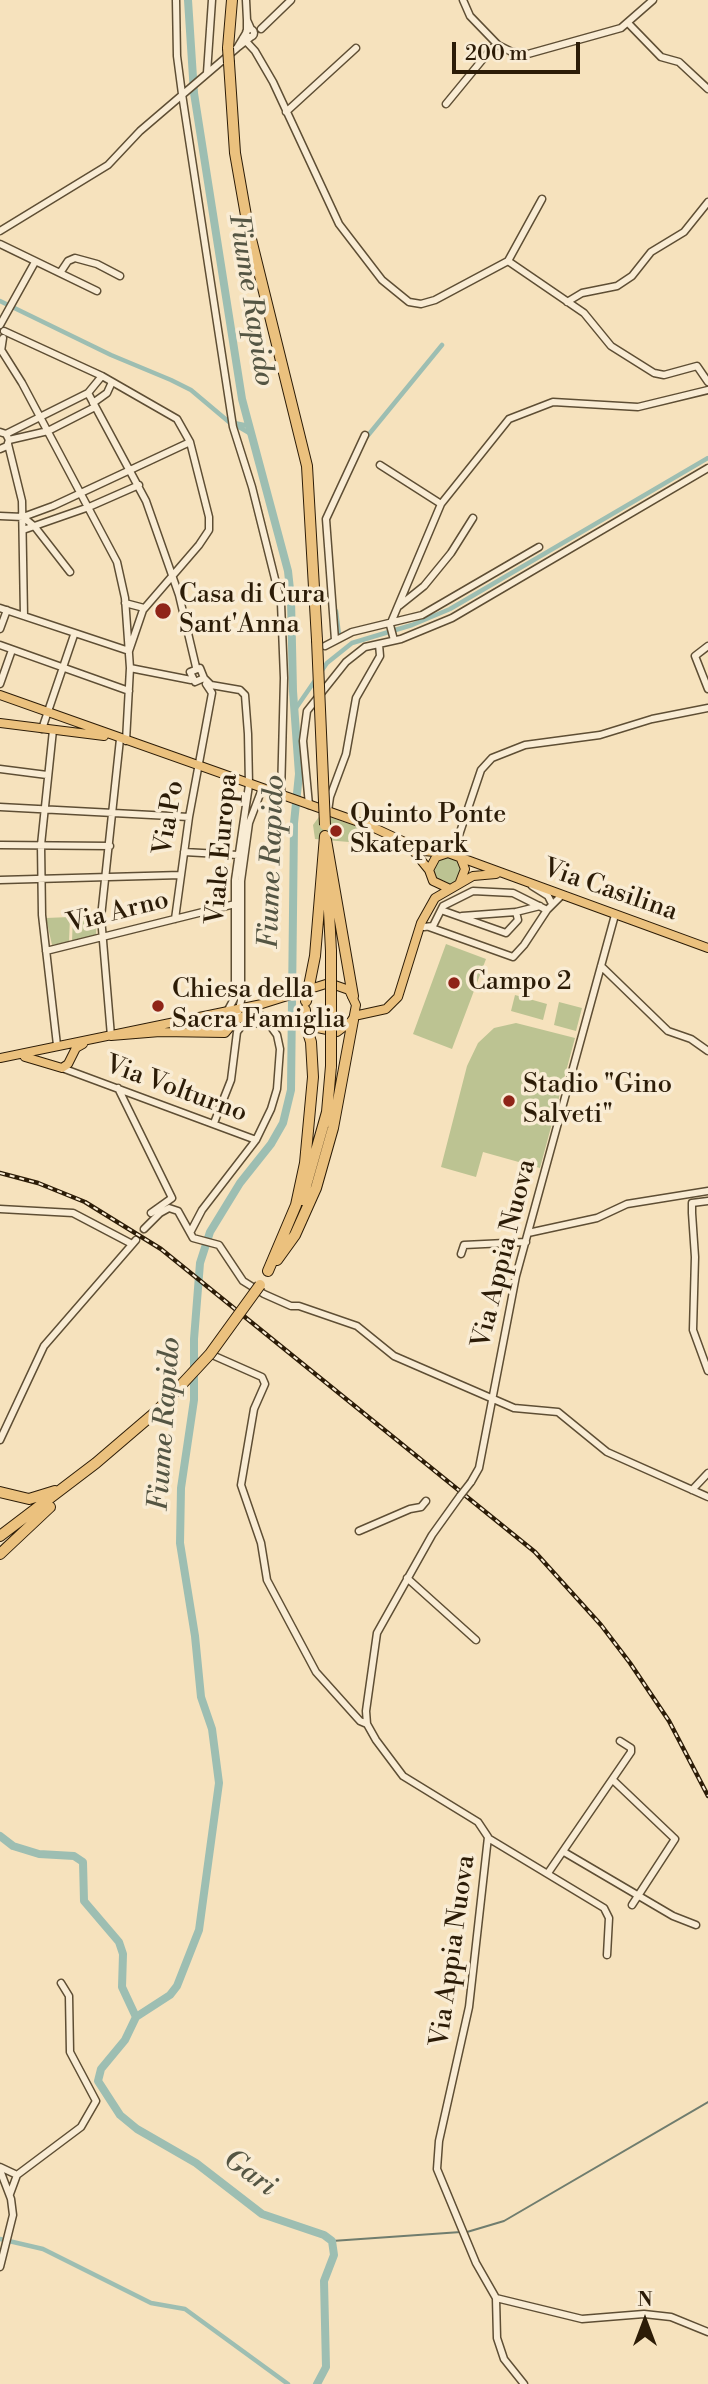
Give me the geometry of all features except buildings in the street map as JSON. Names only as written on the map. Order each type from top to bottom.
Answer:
[{"type":"highway","points":[[232,0],[232,48],[229,63],[235,153],[248,227],[307,466],[321,643],[331,951],[331,1066],[327,1112],[305,1195],[268,1272]]},
{"type":"highway","points":[[268,1272],[296,1205],[305,1163],[313,1077],[305,998],[315,956],[325,830]]},
{"type":"highway","points":[[325,830],[354,998]]},
{"type":"highway","points":[[0,1553],[96,1463],[158,1410],[210,1354],[295,1235],[316,1188],[333,1128],[354,1018]]},
{"type":"highway","points":[[0,1492],[22,1499],[43,1497],[96,1463]]},
{"type":"highway","points":[[0,1536],[96,1463]]},
{"type":"main road","points":[[0,695],[91,731]]},
{"type":"main road","points":[[0,723],[52,730],[91,731]]},
{"type":"main road","name":"Via Casilina","points":[[91,731],[328,811],[424,851],[453,855],[708,948]]},
{"type":"main road","points":[[111,1036],[160,1032],[221,1035],[228,1031],[236,1020],[249,1014],[337,1032],[354,1018],[386,1009],[398,997],[425,925],[433,881],[429,870],[405,842]]},
{"type":"main road","points":[[429,870],[432,860],[453,855],[464,875],[458,884]]},
{"type":"main road","points":[[49,1062],[91,1040],[227,1012],[242,1005],[282,998],[305,998],[323,984],[337,983],[368,1008],[377,1008],[395,995],[407,950],[430,901],[448,888],[483,873],[499,874]]},
{"type":"main road","points":[[433,881],[448,888]]},
{"type":"main road","points":[[354,998],[354,1018]]},
{"type":"main road","points":[[215,1014],[210,1027],[221,1035]]},
{"type":"main road","points":[[0,1058],[62,1054]]},
{"type":"main road","points":[[15,1056],[49,1062],[54,1068],[62,1054]]},
{"type":"street","points":[[176,0],[177,56],[233,427],[256,500],[281,603],[284,796]]},
{"type":"street","points":[[204,75],[212,0]]},
{"type":"street","points":[[246,0],[249,34],[339,224],[375,271],[402,298],[413,304],[426,303],[508,261],[542,199]]},
{"type":"street","points":[[0,231],[108,165],[140,131],[217,65],[232,48],[249,34],[261,29],[291,0]]},
{"type":"street","points":[[463,0],[470,16],[498,45],[512,52],[535,53],[593,38],[628,23],[653,0]]},
{"type":"street","points":[[628,23],[661,57],[679,62],[708,89]]},
{"type":"street","points":[[446,104],[498,45]]},
{"type":"street","points":[[286,112],[356,48]]},
{"type":"street","points":[[207,58],[217,65]]},
{"type":"street","points":[[566,302],[582,293],[617,286],[632,276],[651,252],[684,232],[708,202]]},
{"type":"street","points":[[0,244],[97,291]]},
{"type":"street","points":[[60,273],[68,261],[75,258],[97,264],[120,276]]},
{"type":"street","points":[[508,261],[588,316],[611,346],[654,373],[664,375],[697,366],[708,382]]},
{"type":"street","points":[[35,262],[9,311],[2,331],[1,350],[41,418],[117,562],[125,603],[129,691],[112,814],[101,936],[111,1036]]},
{"type":"street","points":[[2,331],[102,376],[177,419],[190,442],[206,499],[209,530],[144,608],[129,651]]},
{"type":"street","points":[[0,449],[6,437],[88,393],[102,376]]},
{"type":"street","points":[[6,437],[48,431],[94,405],[107,393],[112,382]]},
{"type":"street","points":[[394,640],[390,625],[411,582],[441,504],[509,419],[553,402],[638,407],[708,390]]},
{"type":"street","points":[[88,393],[139,485],[172,574],[194,666],[187,678]]},
{"type":"street","points":[[335,640],[326,519],[365,435]]},
{"type":"street","points":[[6,437],[20,488],[23,517],[24,616]]},
{"type":"street","points":[[0,516],[23,517],[82,494],[190,442]]},
{"type":"street","points":[[380,465],[441,504]]},
{"type":"street","points":[[306,804],[303,741],[307,711],[346,662],[365,647],[394,640],[453,618],[708,468]]},
{"type":"street","points":[[23,530],[89,508],[139,485]]},
{"type":"street","points":[[23,517],[36,527],[70,572]]},
{"type":"street","points":[[397,607],[424,586],[451,553],[473,519]]},
{"type":"street","points":[[321,643],[422,615],[539,547]]},
{"type":"street","points":[[125,603],[144,608]]},
{"type":"street","points":[[0,629],[4,609],[74,635],[129,651]]},
{"type":"street","points":[[42,729],[74,635]]},
{"type":"street","points":[[328,811],[330,797],[346,754],[356,698],[380,656],[379,644]]},
{"type":"street","points":[[0,645],[129,691]]},
{"type":"street","points":[[708,646],[695,656],[708,689]]},
{"type":"street","points":[[0,684],[12,650]]},
{"type":"street","points":[[130,668],[203,679],[204,672],[194,666]]},
{"type":"street","name":"Viale Europa","points":[[203,679],[211,685],[240,690],[245,695],[249,785],[240,855],[235,997],[227,1012]]},
{"type":"street","name":"Via Po","points":[[175,919],[211,691],[203,679]]},
{"type":"street","points":[[453,855],[481,771],[492,758],[525,745],[600,735],[652,719],[708,708]]},
{"type":"street","points":[[52,730],[41,845],[41,878],[46,951],[62,1054]]},
{"type":"street","points":[[0,769],[47,775]]},
{"type":"street","name":"Viale Europa","points":[[240,855],[262,789]]},
{"type":"street","points":[[0,807],[189,817]]},
{"type":"street","points":[[0,845],[110,846]]},
{"type":"street","points":[[184,852],[240,855]]},
{"type":"street","points":[[0,880],[181,875]]},
{"type":"street","points":[[530,885],[548,896],[551,902]]},
{"type":"street","points":[[543,908],[513,893],[483,890],[456,897],[425,925],[513,957],[524,945],[543,908],[561,896]]},
{"type":"street","name":"Viale Europa","points":[[236,1020],[242,1005],[237,903]]},
{"type":"street","name":"Via Arno","points":[[46,951],[237,903]]},
{"type":"street","points":[[459,916],[543,908]]},
{"type":"street","points":[[441,910],[509,933],[518,919],[516,912]]},
{"type":"street","name":"Via Appia Nuova","points":[[407,1578],[479,1468],[528,1233],[615,915]]},
{"type":"street","points":[[601,966],[668,1031],[691,1039],[708,1051]]},
{"type":"street","points":[[191,1231],[202,1210],[256,1140],[271,1109],[277,1088],[278,1035],[268,1024],[252,1021],[240,1026],[235,1040],[231,1080],[214,1123]]},
{"type":"street","points":[[221,1035],[235,1040]]},
{"type":"street","name":"Via Volturno","points":[[62,1054],[83,1077],[118,1087],[256,1140]]},
{"type":"street","points":[[118,1087],[172,1198],[150,1213]]},
{"type":"street","points":[[528,1233],[597,1217],[627,1204],[708,1191]]},
{"type":"street","points":[[708,1200],[692,1203],[695,1256],[693,1330],[708,1371]]},
{"type":"street","points":[[144,1229],[154,1217],[170,1208],[178,1211],[197,1240],[219,1245],[243,1281],[264,1294],[291,1306],[299,1306],[357,1326],[394,1356],[514,1408],[558,1412],[607,1452],[708,1497]]},
{"type":"street","points":[[0,1209],[73,1213],[134,1242],[44,1346],[0,1440]]},
{"type":"street","points":[[461,1254],[464,1245],[526,1242]]},
{"type":"street","name":"Via Appia Nuova","points":[[210,1354],[262,1377],[265,1384],[254,1409],[241,1485],[261,1543],[267,1580],[316,1672],[360,1721],[367,1724],[403,1776],[478,1822],[488,1838],[470,2007],[437,2156],[440,2182],[464,2237],[496,2298],[499,2349],[503,2359],[524,2384]]},
{"type":"street","points":[[692,1490],[708,1473]]},
{"type":"street","points":[[359,1531],[410,1509],[422,1507],[426,1501]]},
{"type":"street","points":[[367,1724],[366,1703],[375,1641],[407,1578],[476,1640]]},
{"type":"street","points":[[548,1873],[614,1782],[631,1752],[631,1748],[620,1741]]},
{"type":"street","points":[[614,1782],[675,1839],[632,1905]]},
{"type":"street","points":[[488,1838],[607,1910],[607,1955]]},
{"type":"street","points":[[564,1852],[696,1925]]},
{"type":"street","points":[[10,2194],[18,2175],[81,2127],[96,2101],[70,2052],[69,1996],[61,1983]]},
{"type":"street","points":[[0,2169],[18,2175]]},
{"type":"street","points":[[0,2169],[10,2194],[13,2215],[0,2267]]},
{"type":"street","points":[[496,2298],[582,2319],[633,2315],[671,2317],[708,2332]]},
{"type":"green space","name":"Quinto Ponte Skatepark","points":[[321,814],[358,827],[360,843],[315,839],[313,825]]},
{"type":"green space","points":[[447,857],[457,861],[461,871],[457,881],[447,885],[437,881],[433,871],[437,861]]},
{"type":"green space","points":[[97,915],[96,936],[72,941],[73,916]]},
{"type":"green space","points":[[70,917],[69,942],[52,945],[46,918]]},
{"type":"green space","name":"Campo 2","points":[[446,944],[486,959],[452,1049],[413,1034]]},
{"type":"green space","points":[[515,995],[547,1004],[543,1020],[511,1011]]},
{"type":"green space","points":[[559,1002],[582,1008],[576,1031],[554,1025]]},
{"type":"green space","name":"Stadio \"Gino Salveti\"","points":[[516,1023],[575,1038],[540,1168],[483,1152],[476,1177],[441,1167],[467,1066],[478,1043],[494,1028]]},
{"type":"waterway","name":"Fiume Rapido","points":[[136,2017],[170,1995],[177,1986],[199,1930],[219,1783],[212,1729],[201,1697],[195,1636],[180,1543],[181,1488],[194,1400],[194,1339],[200,1263],[210,1232],[240,1183],[271,1144],[283,1123],[291,1090],[294,823],[299,774],[293,691],[291,599],[288,571],[242,399],[194,93],[188,0]]},
{"type":"waterway","points":[[0,301],[191,390],[229,422],[249,426]]},
{"type":"waterway","points":[[365,439],[442,345]]},
{"type":"waterway","points":[[239,427],[251,434]]},
{"type":"waterway","points":[[294,711],[327,663],[352,643],[412,625],[450,609],[708,458]]},
{"type":"waterway","points":[[336,611],[339,635]]},
{"type":"waterway","points":[[0,1836],[13,1846],[39,1854],[74,1856],[83,1862],[84,1901],[119,1942],[123,1954],[122,1987],[136,2017]]},
{"type":"waterway","name":"Gari","points":[[136,2017],[125,2040],[101,2069],[98,2081],[120,2115],[137,2129],[196,2163],[262,2214],[324,2235],[332,2241],[334,2255],[324,2281],[326,2367],[317,2384]]},
{"type":"waterway","points":[[467,2232],[504,2221],[708,2102]]},
{"type":"waterway","points":[[332,2241],[461,2232]]},
{"type":"waterway","points":[[0,2239],[43,2249],[151,2303],[185,2309],[288,2384]]},
{"type":"tunnel","points":[[136,1240],[144,1229]]},
{"type":"railway","points":[[0,1173],[38,1183],[85,1202],[161,1249],[535,1552],[601,1625],[630,1663],[669,1721],[708,1796]]},
{"type":"place","name":"Casa di Cura Sant'Anna","points":[[163,611]]},
{"type":"place","name":"Quinto Ponte Skatepark","points":[[336,831]]},
{"type":"place","name":"Campo 2","points":[[454,983]]},
{"type":"place","name":"Chiesa della Sacra Famiglia","points":[[158,1006]]},
{"type":"place","name":"Stadio \"Gino Salveti\"","points":[[509,1101]]}]
